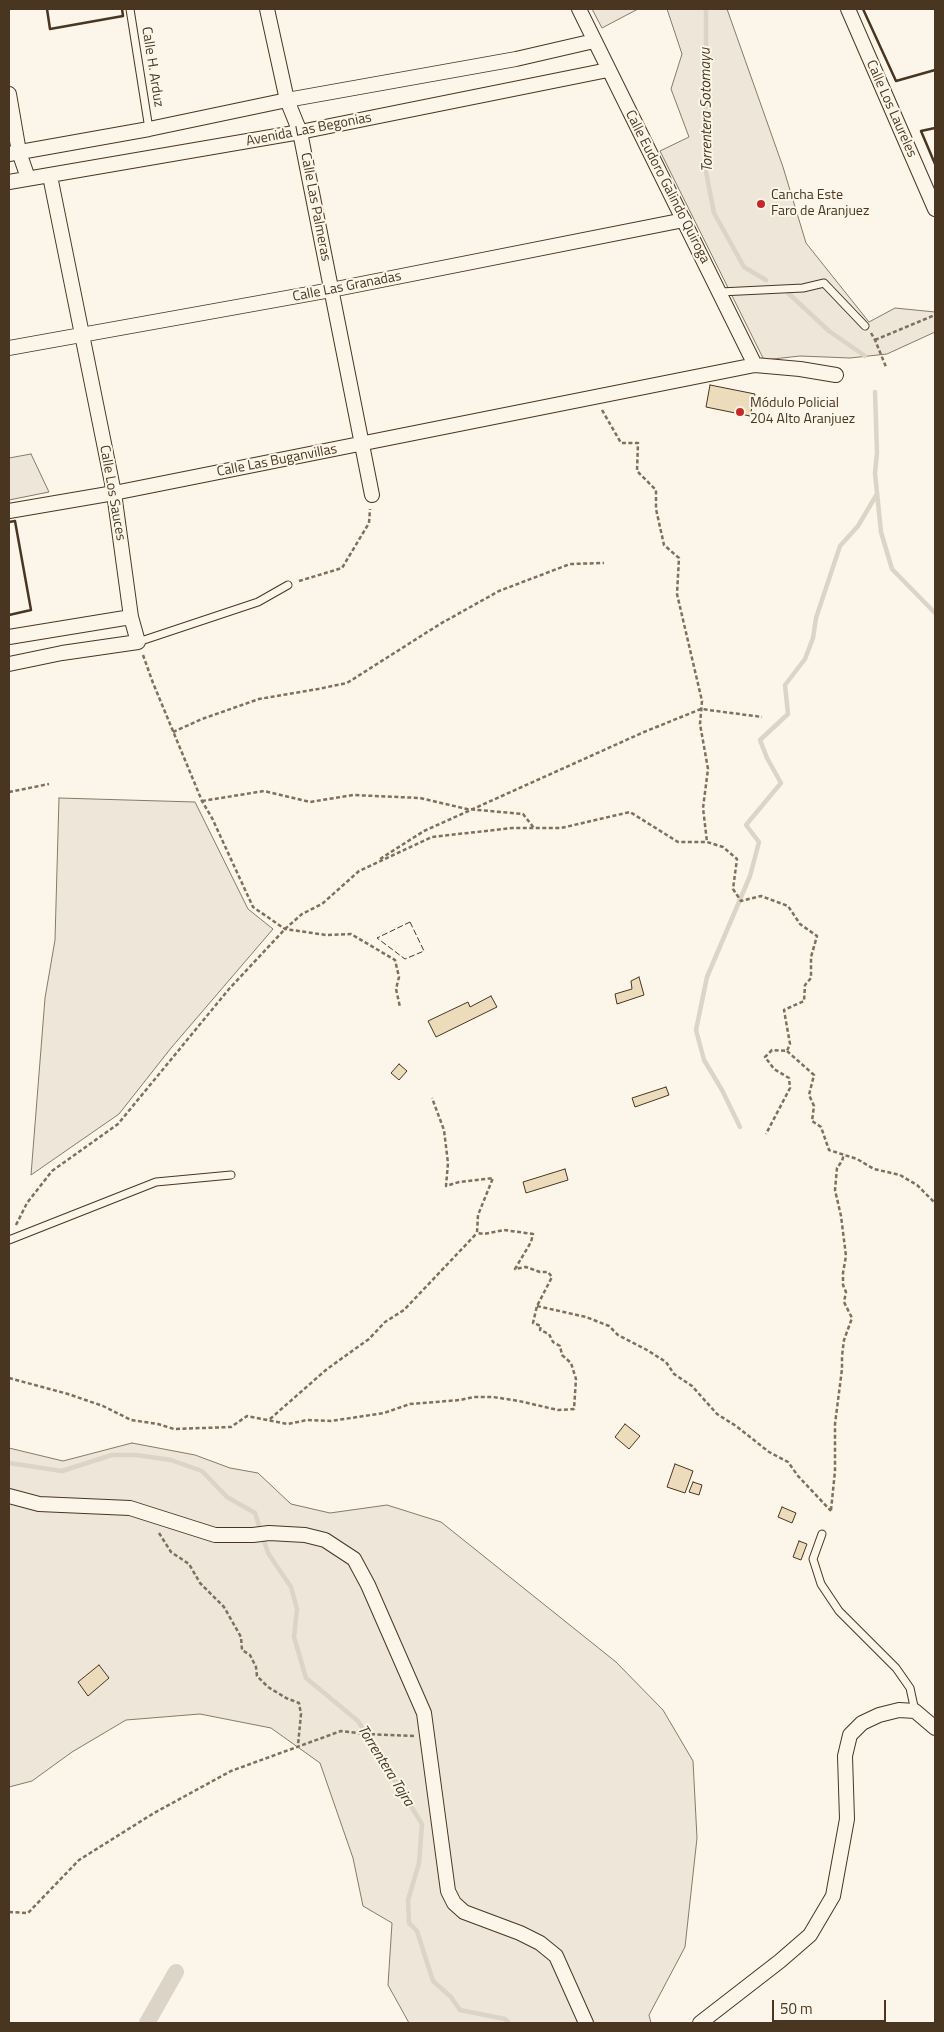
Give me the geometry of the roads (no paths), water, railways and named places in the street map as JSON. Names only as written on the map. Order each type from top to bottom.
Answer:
[{"type":"street","name":"Calle Las Palmeras","points":[[267,9],[286,100],[300,132],[372,495]]},
{"type":"street","name":"Calle Eudoro Galindo Quiroga","points":[[579,9],[755,365]]},
{"type":"street","name":"Calle Los Laureles","points":[[848,9],[935,209]]},
{"type":"street","points":[[14,153],[150,130],[286,100],[516,59],[594,41]]},
{"type":"street","name":"Avenida Las Begonias","points":[[9,182],[300,132],[608,70]]},
{"type":"street","points":[[9,94],[14,153],[28,178]]},
{"type":"street","name":"Calle Los Sauces","points":[[50,176],[114,493],[131,616],[138,642]]},
{"type":"street","name":"Calle Las Granadas","points":[[9,348],[332,290],[684,220]]},
{"type":"street","name":"Calle Las Buganvillas","points":[[9,511],[114,493],[755,365],[800,369],[836,375]]},
{"type":"street","points":[[9,637],[131,616]]},
{"type":"street","points":[[9,664],[62,653],[138,642]]},
{"type":"street","points":[[9,1496],[39,1504],[130,1508],[215,1535],[269,1533],[305,1535],[325,1540],[354,1559],[368,1584],[424,1713],[448,1891],[454,1903],[464,1912],[520,1933],[540,1943],[556,1956],[586,2023]]},
{"type":"street","points":[[700,2023],[780,1961],[810,1935],[833,1896],[847,1819],[845,1756],[850,1736],[862,1723],[879,1715],[899,1710],[915,1711],[935,1728]]},
{"type":"lane","name":"Calle H. Arduz","points":[[130,9],[150,130]]},
{"type":"lane","points":[[720,292],[803,288],[824,283],[865,326]]},
{"type":"lane","points":[[138,642],[258,602],[288,585]]},
{"type":"lane","points":[[9,1239],[156,1182],[231,1175]]},
{"type":"lane","points":[[822,1534],[813,1559],[821,1584],[839,1611],[896,1668],[910,1688],[915,1711]]},
{"type":"waterway","name":"Torrentera Sotomayu","points":[[706,9],[706,172],[714,213],[744,267],[766,280]]},
{"type":"waterway","name":"Torrentera Sotomayu","points":[[788,293],[829,331],[865,356]]},
{"type":"waterway","name":"Torrentera Sotomayu","points":[[875,392],[877,453],[875,473],[881,532],[892,569],[935,613]]},
{"type":"waterway","points":[[740,1127],[722,1090],[704,1060],[696,1030],[707,977],[750,876],[759,842],[746,825],[781,783],[767,758],[760,740],[788,714],[785,685],[805,659],[813,638],[816,618],[840,546],[858,526],[877,494]]},
{"type":"waterway","name":"Torrentera Tajra","points":[[9,1463],[62,1471],[112,1455],[136,1455],[171,1460],[202,1471],[227,1497],[255,1513],[268,1553],[291,1587],[297,1609],[294,1637],[306,1678],[358,1721],[422,1824],[419,1863],[408,1900],[409,1923],[417,1931],[433,1981],[451,1997],[460,2010],[505,2019],[509,2023]]},
{"type":"waterway","points":[[147,2023],[176,1972]]},
{"type":"place","name":"Cancha Este Faro de Aranjuez","points":[[761,204]]},
{"type":"place","name":"Módulo Policial 204 Alto Aranjuez","points":[[740,412]]}]
